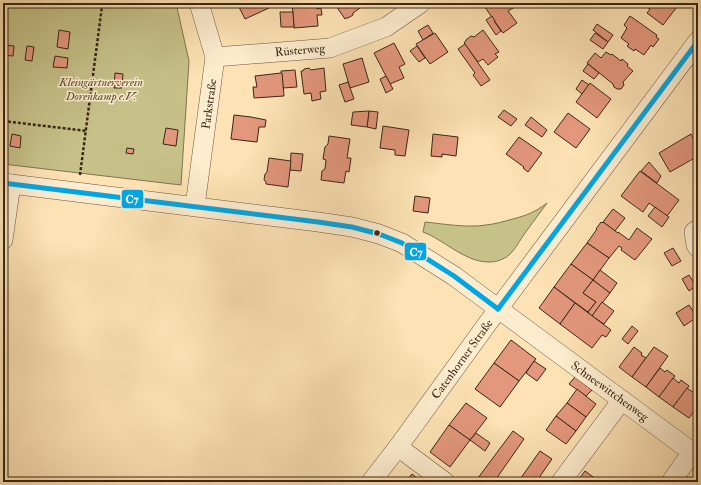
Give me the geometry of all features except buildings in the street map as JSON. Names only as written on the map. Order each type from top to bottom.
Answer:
[{"type":"street","name":"Parkstraße","points":[[195,206],[215,57],[199,3]]},
{"type":"street","name":"Rüsterweg","points":[[215,57],[330,48],[386,27],[421,3]]},
{"type":"street","name":"Catenhorner Straße","points":[[371,482],[698,41]]},
{"type":"street","name":"Schneewittchenweg","points":[[7,183],[352,227],[379,234],[402,244],[454,276],[622,400],[695,451],[671,482]]},
{"type":"street","points":[[3,240],[7,183]]},
{"type":"street","points":[[698,229],[694,232],[696,245],[698,248]]},
{"type":"street","points":[[561,482],[622,400]]},
{"type":"street","points":[[398,447],[445,482]]},
{"type":"path","points":[[79,192],[102,6],[101,3]]},
{"type":"path","points":[[3,121],[87,131]]},
{"type":"green space","name":"Kleingärtnerverein Dorenkamp e.V.","points":[[3,3],[176,3],[189,61],[181,185],[3,164]]},
{"type":"green space","points":[[547,203],[511,253],[494,262],[478,261],[468,257],[435,237],[423,232],[425,222],[463,226],[490,225],[527,215]]},
{"type":"transit line","name":"C7","points":[[498,309],[698,41]]},
{"type":"transit line","name":"C7","points":[[3,183],[352,227],[379,234],[402,243],[454,276],[498,309]]}]
